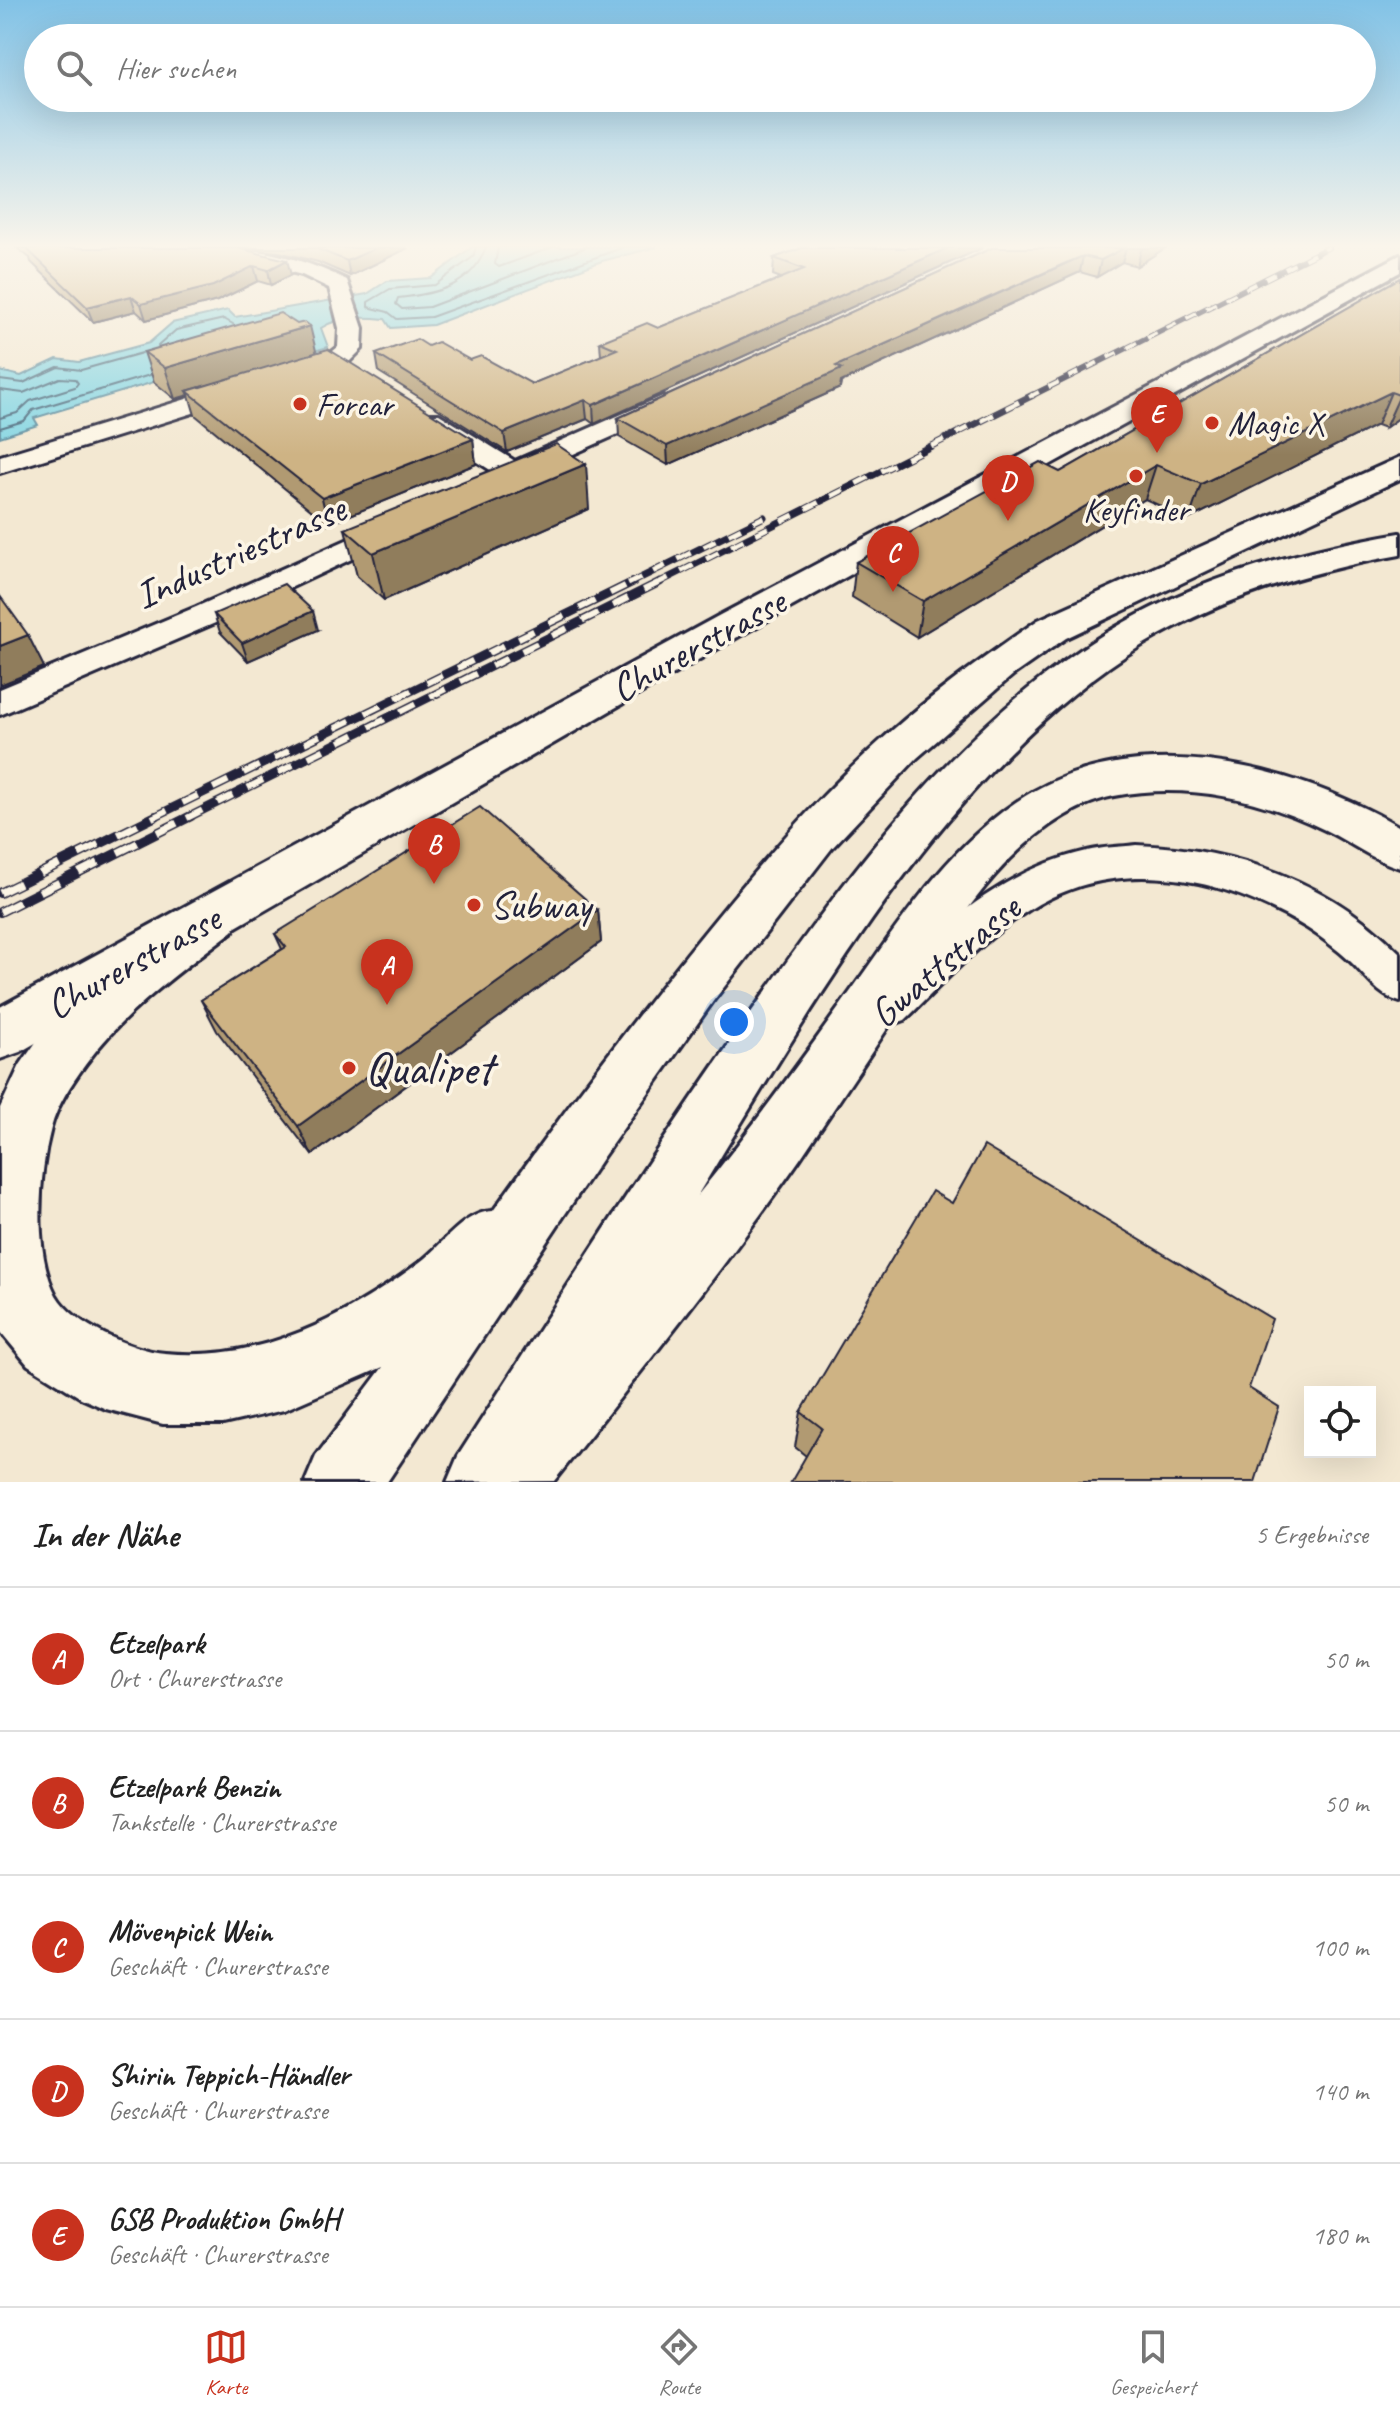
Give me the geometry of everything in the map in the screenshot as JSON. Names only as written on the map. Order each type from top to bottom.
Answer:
[{"type":"main road","name":"Churerstrasse","points":[[0,1035],[734,623],[1300,316]]},
{"type":"main road","points":[[342,1482],[398,1408],[567,1157],[737,928],[799,853],[879,766],[952,699],[1052,629],[1400,467]]},
{"type":"main road","points":[[1143,584],[1273,547],[1400,524]]},
{"type":"main road","points":[[484,1482],[688,1154],[792,997],[894,855],[981,755],[1033,707],[1096,658],[1191,604],[1291,568],[1400,544]]},
{"type":"main road","points":[[506,1482],[722,1215],[968,873],[1025,819],[1086,787],[1147,776],[1212,777],[1284,794],[1327,811],[1400,850]]},
{"type":"main road","points":[[215,917],[97,1009],[60,1045],[37,1075],[20,1109],[9,1140],[4,1175],[16,1277],[14,1290],[51,1340],[90,1366],[155,1387],[243,1386],[286,1376],[330,1358],[419,1304],[486,1247],[567,1157]]},
{"type":"street","points":[[0,465],[337,360],[350,349],[348,316]]},
{"type":"street","points":[[337,360],[363,377]]},
{"type":"street","points":[[403,403],[499,479],[682,395]]},
{"type":"street","name":"Industriestrasse","points":[[0,703],[208,614],[430,511]]},
{"type":"street","name":"Gwattstrasse","points":[[840,1052],[952,946],[997,908],[1041,883],[1105,864],[1142,861],[1190,864],[1235,874],[1272,888],[1338,926],[1370,951],[1400,983]]},
{"type":"water","points":[[201,316],[456,316],[433,325],[391,328],[385,319],[336,321],[321,328],[328,347],[304,354],[287,342],[34,418],[38,425],[0,437],[0,371],[21,376],[57,359],[79,362],[149,343],[172,323]]},
{"type":"building","points":[[269,316],[285,316],[297,324],[305,322],[310,326],[165,368],[144,352]]},
{"type":"building","points":[[687,316],[794,316],[593,405],[585,400],[504,433],[376,354],[417,339],[428,346],[438,342],[470,360],[481,356],[532,384],[617,349],[600,342],[647,323],[658,328]]},
{"type":"building","points":[[842,316],[947,316],[836,366],[842,369],[667,446],[618,418]]},
{"type":"building","points":[[1333,316],[1400,316],[1399,395],[1391,392],[1201,484],[1156,465],[923,601],[856,562],[1040,462],[1060,472]]},
{"type":"building","points":[[328,349],[473,439],[322,498],[187,391]]},
{"type":"building","points":[[556,444],[586,464],[373,553],[345,529]]},
{"type":"building","points":[[284,584],[313,611],[242,643],[214,614]]},
{"type":"building","points":[[0,596],[28,635],[0,646]]},
{"type":"building","points":[[480,807],[598,910],[298,1126],[201,1000],[286,947],[275,934]]},
{"type":"building","points":[[984,1146],[1272,1319],[1249,1388],[1279,1407],[1255,1482],[791,1482],[822,1428],[801,1412],[932,1191],[952,1203]]},
{"type":"railway","points":[[1033,395],[1191,316]]},
{"type":"railway","points":[[658,583],[1033,395]]},
{"type":"railway","points":[[1029,397],[1033,395]]},
{"type":"railway","points":[[628,584],[764,517]]},
{"type":"railway","points":[[152,818],[633,582]]},
{"type":"railway","points":[[190,817],[658,583]]},
{"type":"railway","points":[[0,893],[156,816]]},
{"type":"railway","points":[[0,912],[190,817]]},
{"type":"place","name":"Forcar","points":[[300,404]]},
{"type":"place","name":"Magic X","points":[[1212,423]]},
{"type":"place","name":"GSB Produktion GmbH","points":[[1157,453]]},
{"type":"place","name":"Keyfinder","points":[[1136,476]]},
{"type":"place","name":"Shirin Teppich-Händler","points":[[1008,521]]},
{"type":"place","name":"Mövenpick Wein","points":[[893,592]]},
{"type":"place","name":"Etzelpark Benzin","points":[[434,884]]},
{"type":"place","name":"Subway","points":[[474,905]]},
{"type":"place","name":"Etzelpark","points":[[387,1005]]},
{"type":"place","name":"Qualipet","points":[[349,1068]]}]
